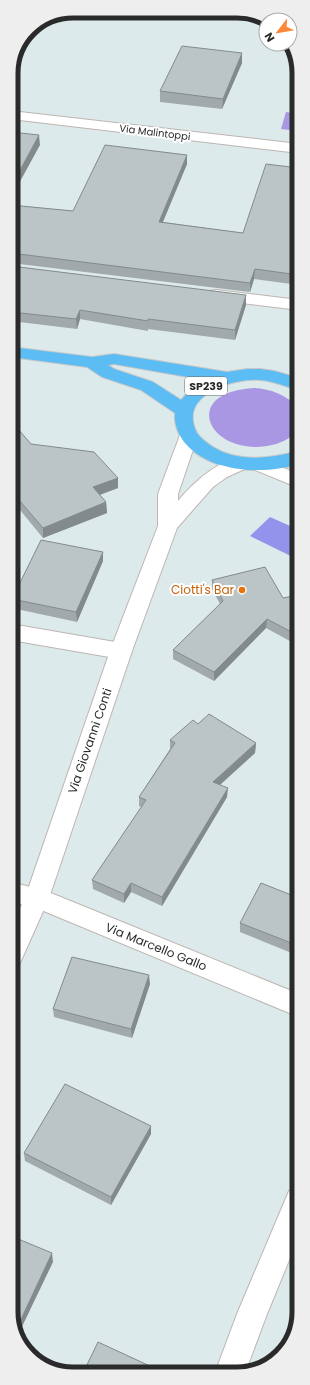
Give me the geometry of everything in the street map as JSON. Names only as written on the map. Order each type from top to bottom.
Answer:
[{"type":"main road","name":"SP239","points":[[18,353],[92,362],[114,359],[228,378]]},
{"type":"main road","name":"SP239","points":[[92,362],[108,373],[147,386],[185,411]]},
{"type":"main road","name":"SP239","points":[[190,435],[186,427],[185,411],[188,402],[204,387],[228,378],[255,375],[290,379]]},
{"type":"main road","points":[[190,435],[195,442],[210,453],[230,461],[251,464],[279,463],[292,459]]},
{"type":"street","name":"Via Malintoppi","points":[[18,115],[292,148]]},
{"type":"street","points":[[198,292],[292,304]]},
{"type":"street","name":"Via Giovanni Conti","points":[[168,526],[168,494],[190,435]]},
{"type":"street","points":[[251,464],[292,479]]},
{"type":"street","name":"Via Giovanni Conti","points":[[18,940],[37,898],[121,651],[168,526],[197,492],[212,478],[223,471],[251,464]]},
{"type":"street","points":[[18,633],[121,651]]},
{"type":"street","name":"Via Marcello Gallo","points":[[18,894],[37,898],[292,1003]]},
{"type":"street","points":[[232,1367],[252,1314],[292,1218]]},
{"type":"shaded area","points":[[286,112],[292,113],[292,130],[281,129]]},
{"type":"shaded area","points":[[254,388],[284,396],[292,402],[292,435],[272,445],[246,446],[229,441],[217,433],[210,422],[210,410],[216,400],[231,392]]},
{"type":"shaded area","points":[[270,517],[292,527],[292,557],[250,536]]},
{"type":"building","points":[[182,46],[242,53],[223,99],[160,91]]},
{"type":"building","points":[[18,133],[39,135],[18,174]]},
{"type":"building","points":[[105,145],[187,155],[159,222],[243,233],[266,164],[292,167],[292,274],[255,269],[250,283],[18,254],[18,206],[73,211]]},
{"type":"building","points":[[18,267],[246,295],[235,330],[148,319],[148,321],[80,310],[76,319],[18,313]]},
{"type":"building","points":[[18,429],[31,444],[94,452],[118,478],[93,487],[106,502],[43,528],[19,500]]},
{"type":"building","points":[[41,540],[103,552],[76,612],[18,600],[18,587]]},
{"type":"building","points":[[265,567],[283,598],[292,596],[292,632],[267,619],[214,672],[173,650],[223,601],[212,580]]},
{"type":"building","points":[[209,714],[256,743],[213,782],[228,788],[162,897],[131,883],[124,894],[92,880],[146,800],[139,797],[175,743],[170,740],[193,720],[198,724]]},
{"type":"building","points":[[261,883],[292,895],[292,943],[240,923]]},
{"type":"building","points":[[72,957],[149,975],[131,1029],[53,1009]]},
{"type":"building","points":[[65,1084],[151,1126],[111,1197],[24,1153]]},
{"type":"building","points":[[18,1239],[52,1253],[19,1323]]},
{"type":"building","points":[[98,1342],[152,1367],[86,1367]]},
{"type":"place","name":"Ciotti's Bar","points":[[242,590]]}]
